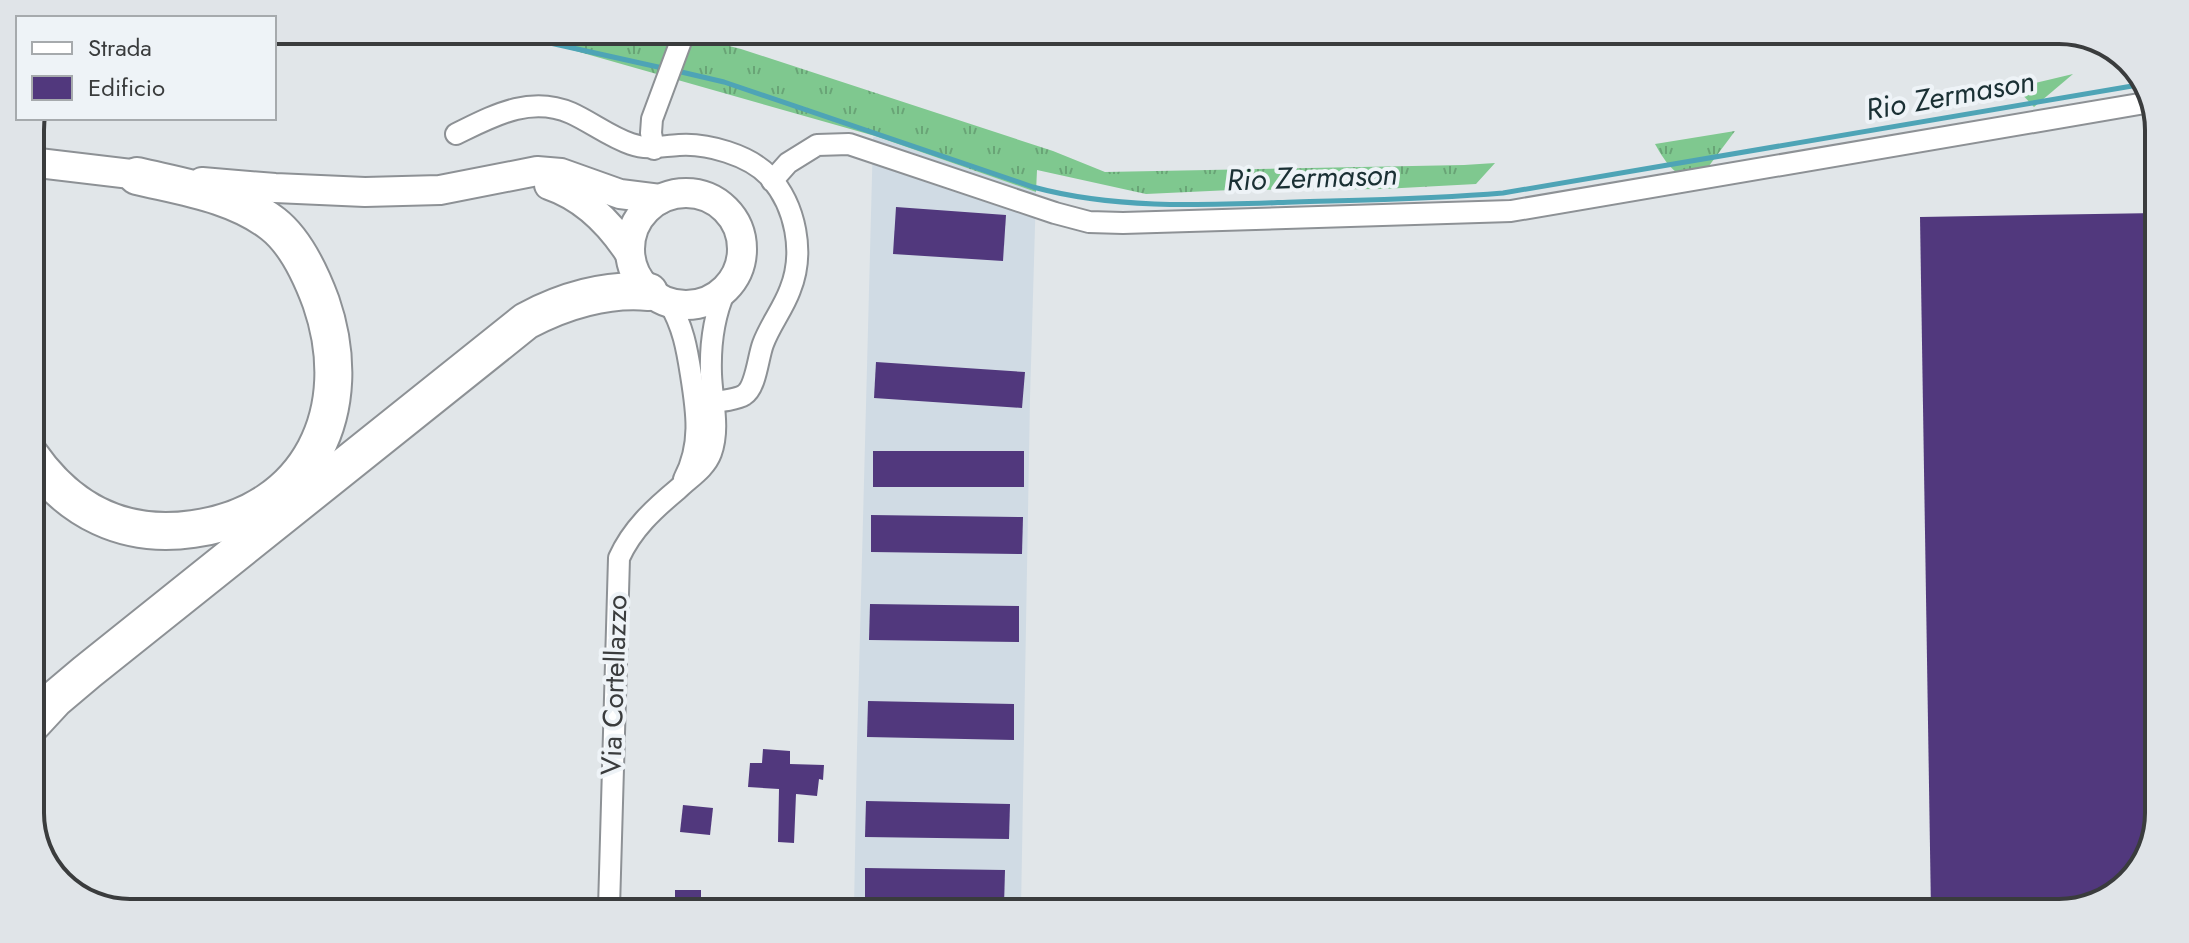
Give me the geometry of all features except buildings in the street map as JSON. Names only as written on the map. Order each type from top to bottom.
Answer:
[{"type":"highway","points":[[44,473],[65,496],[90,512],[132,528],[168,531],[208,527],[256,510],[275,497],[304,468],[321,438],[331,405],[333,360],[327,319],[318,294],[293,247],[275,226],[240,205],[217,195],[137,176]]},
{"type":"highway","points":[[44,711],[87,672],[526,321],[550,308],[623,290],[659,298]]},
{"type":"main road","points":[[44,164],[137,176],[365,192],[440,190],[537,171],[561,173],[620,194],[660,199]]},
{"type":"main road","points":[[513,177],[541,182],[572,194],[596,213],[630,254]]},
{"type":"main road","points":[[692,193],[721,205],[733,217],[743,247],[741,263],[725,291],[713,299],[684,306],[659,298],[639,281],[630,254],[634,227],[649,206],[660,199],[692,193]]},
{"type":"street","points":[[654,149],[652,119],[680,44]]},
{"type":"street","points":[[772,181],[788,163],[817,145],[849,144],[1089,222],[1511,211],[2140,104]]},
{"type":"street","points":[[456,134],[504,111],[525,106],[548,107],[568,112],[630,144],[654,149],[680,145],[718,149],[741,157],[768,175],[783,198],[798,244],[790,289],[765,337],[751,388],[743,396],[705,403]]},
{"type":"street","name":"Via Cortellazzo","points":[[705,403],[711,376],[716,312],[725,291]]},
{"type":"street","name":"Via Cortellazzo","points":[[609,899],[619,558],[626,541],[640,523],[709,459],[715,434],[683,328],[659,298]]},
{"type":"shaded area","points":[[875,136],[1036,192],[1021,899],[854,899]]},
{"type":"green space","points":[[551,44],[721,44],[1053,151],[1105,172],[1495,163],[1476,184],[1146,194],[1037,170],[1036,192],[875,136]]},
{"type":"green space","points":[[2073,74],[2034,107],[2016,88],[2023,86]]},
{"type":"green space","points":[[1735,131],[1697,182],[1672,168],[1655,144]]},
{"type":"waterway","name":"Rio Zermason","points":[[554,44],[667,69]]},
{"type":"waterway","name":"Rio Zermason","points":[[677,71],[724,82],[1033,187],[1130,203],[1196,205],[1503,193],[2133,86]]}]
